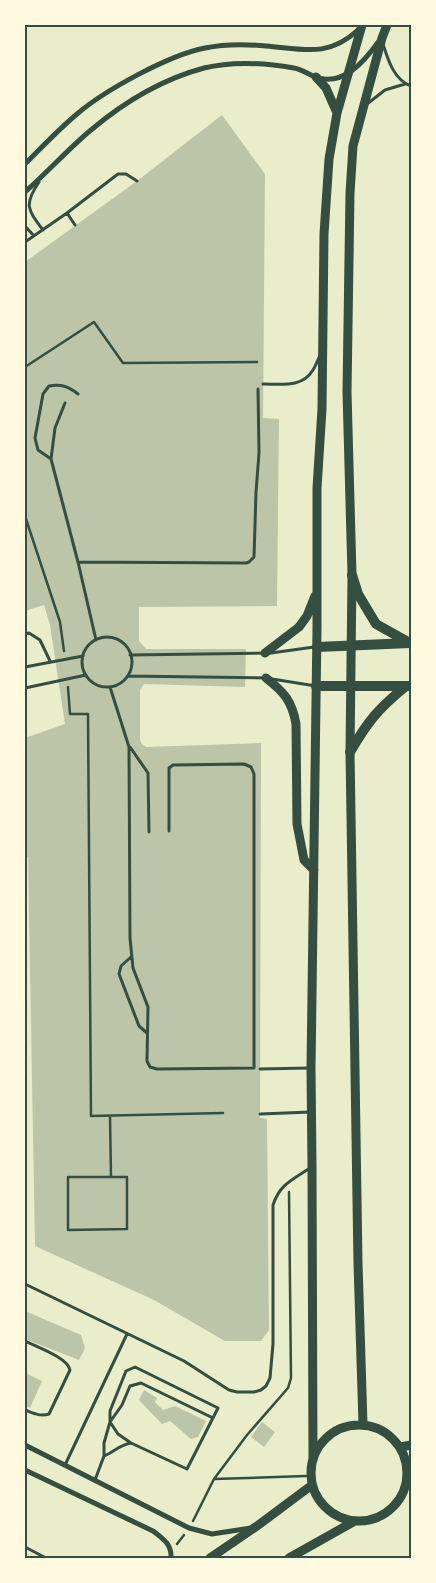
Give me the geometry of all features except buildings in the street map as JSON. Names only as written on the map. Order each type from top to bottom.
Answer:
[{"type":"main road","points":[[352,574],[358,594],[376,624],[410,643]]},
{"type":"main road","points":[[317,647],[410,643]]},
{"type":"main road","points":[[316,686],[408,686]]},
{"type":"main road","points":[[350,752],[374,715],[384,704],[408,686]]},
{"type":"street","points":[[363,1424],[358,1263],[350,752],[352,574],[347,392],[350,193],[353,146],[382,36],[387,25]]},
{"type":"street","points":[[353,1522],[343,1519],[328,1510],[319,1500],[311,1481],[313,1458],[310,1068],[318,488],[323,350],[324,234],[329,159],[337,113],[361,27]]},
{"type":"street","points":[[25,164],[77,113],[117,86],[164,62],[204,48],[231,45],[318,50],[336,46],[348,40],[361,27]]},
{"type":"street","points":[[25,192],[91,130],[130,102],[177,77],[205,68],[240,64],[297,68],[316,77],[335,79],[347,75],[365,58],[382,36]]},
{"type":"street","points":[[316,77],[326,88],[337,113]]},
{"type":"street","points":[[265,653],[299,627],[308,616],[317,591]]},
{"type":"street","points":[[266,678],[288,698],[295,715],[297,824],[304,860],[314,870]]},
{"type":"street","points":[[290,1558],[353,1522],[368,1520],[385,1513],[401,1500],[408,1491],[407,1468],[401,1447],[397,1441],[383,1431],[363,1424],[354,1424],[337,1430],[321,1444],[313,1458]]},
{"type":"street","points":[[25,1444],[189,1528],[212,1534],[257,1526]]},
{"type":"street","points":[[401,1447],[411,1445]]},
{"type":"street","points":[[25,1470],[153,1531],[167,1542],[171,1555]]},
{"type":"street","points":[[210,1558],[257,1526],[311,1481]]},
{"type":"lane","points":[[382,36],[390,65],[405,84],[411,86]]},
{"type":"lane","points":[[363,107],[385,90],[405,84]]},
{"type":"lane","points":[[25,242],[67,214],[118,174],[126,174],[137,181]]},
{"type":"lane","points":[[42,177],[28,199],[29,211],[43,230]]},
{"type":"lane","points":[[67,214],[75,225]]},
{"type":"lane","points":[[25,226],[34,236]]},
{"type":"lane","points":[[263,384],[294,384],[303,380],[313,370],[323,350]]},
{"type":"lane","points":[[51,459],[38,450],[35,438],[43,394],[49,386],[58,385],[70,387],[78,394]]},
{"type":"lane","points":[[78,562],[246,563],[252,560],[255,553],[259,453],[258,389]]},
{"type":"lane","points":[[66,403],[55,428],[51,459],[96,640]]},
{"type":"lane","points":[[25,634],[29,632],[40,640],[50,661]]},
{"type":"lane","points":[[103,638],[117,640],[128,649],[130,655],[128,676],[117,685],[110,687],[97,685],[86,675],[83,669],[83,656],[86,649],[96,640],[103,638]]},
{"type":"lane","points":[[130,655],[265,653],[317,647]]},
{"type":"lane","points":[[25,667],[83,656]]},
{"type":"lane","points":[[25,688],[86,675]]},
{"type":"lane","points":[[128,676],[266,678],[316,686]]},
{"type":"lane","points":[[110,687],[129,746],[148,774],[148,832]]},
{"type":"lane","points":[[129,746],[130,938],[133,968],[148,1007],[147,1061],[153,1068],[254,1068],[255,831],[253,770],[248,765],[235,764],[173,765],[168,768],[169,831]]},
{"type":"lane","points":[[132,956],[121,966],[119,974],[138,1026],[147,1034]]},
{"type":"lane","points":[[260,1069],[310,1068]]},
{"type":"lane","points":[[260,1114],[311,1112]]},
{"type":"lane","points":[[25,1284],[184,1361],[229,1390],[245,1393],[260,1390],[266,1386],[270,1378],[273,1344],[273,1205],[276,1195],[283,1186],[312,1166]]},
{"type":"lane","points":[[65,1465],[127,1334]]},
{"type":"lane","points":[[25,1410],[44,1416],[49,1414],[70,1370],[65,1361],[26,1341]]},
{"type":"lane","points":[[95,1480],[104,1456],[104,1443],[110,1422],[110,1411],[126,1371],[136,1367],[218,1408],[187,1469],[131,1443],[118,1434],[110,1422]]},
{"type":"lane","points":[[110,1422],[122,1405],[130,1386],[141,1383],[213,1418]]},
{"type":"lane","points":[[104,1456],[124,1444],[131,1443]]},
{"type":"lane","points":[[25,1547],[46,1558]]},
{"type":"path","points":[[25,367],[94,322],[123,363],[257,362]]},
{"type":"path","points":[[25,516],[60,622],[65,660]]},
{"type":"path","points":[[67,680],[70,714],[88,714],[91,1116],[223,1113]]},
{"type":"path","points":[[110,1116],[111,1178]]},
{"type":"path","points":[[68,1177],[111,1178],[128,1178],[127,1229],[68,1230],[68,1177]]},
{"type":"path","points":[[171,1555],[189,1528],[214,1479],[311,1481]]}]
